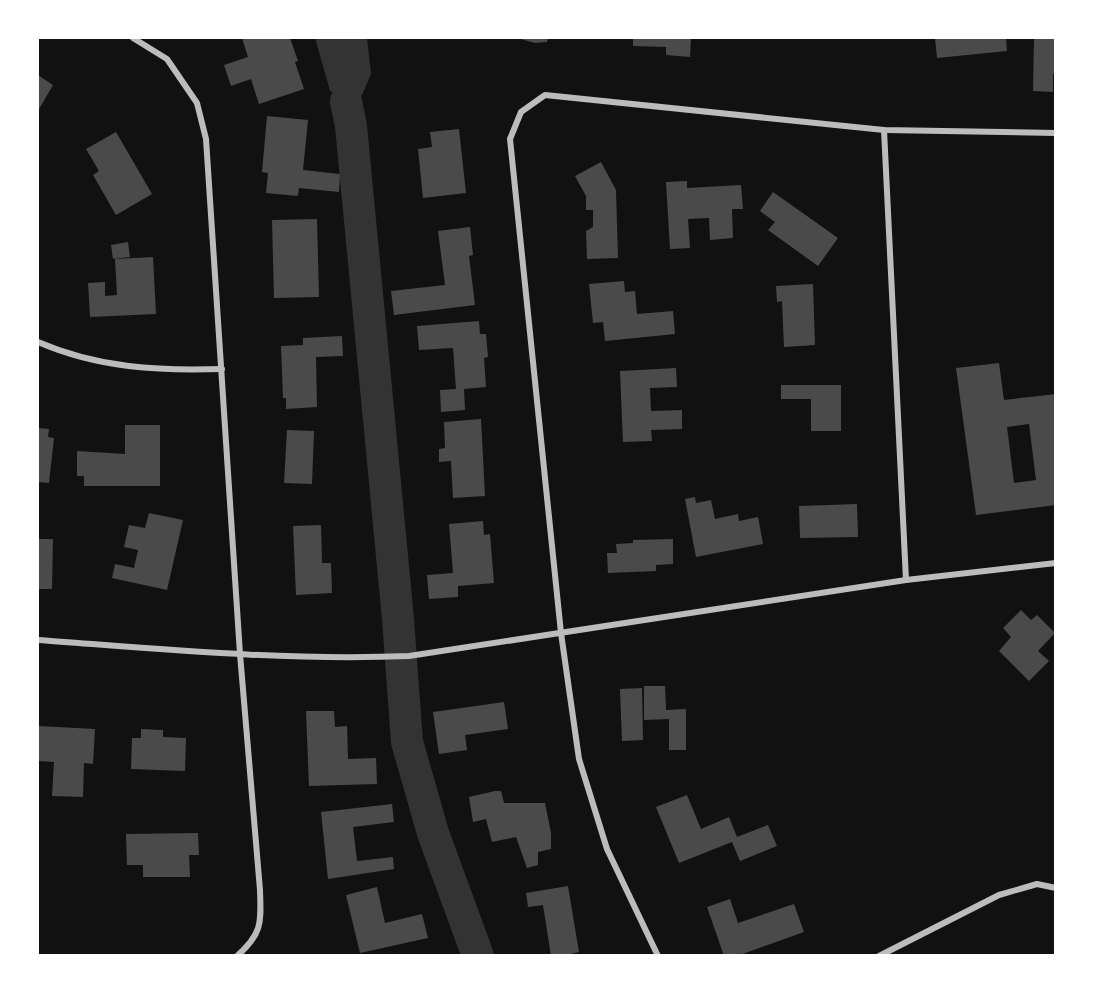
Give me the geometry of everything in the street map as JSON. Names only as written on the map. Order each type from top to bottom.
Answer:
[{"type":"street","points":[[133,38],[167,58],[197,103],[206,139],[240,654],[261,923],[250,944],[237,956]]},
{"type":"street","points":[[658,956],[607,849],[579,759],[561,633],[510,139],[521,112],[545,95],[884,130],[1056,133]]},
{"type":"street","points":[[884,130],[906,580]]},
{"type":"street","points":[[38,342],[55,350],[116,366],[170,371],[222,369]]},
{"type":"street","points":[[38,640],[240,654],[409,656],[906,580],[1056,563]]},
{"type":"street","points":[[879,956],[999,896],[1037,884],[1056,888]]},
{"type":"shaded area","points":[[315,38],[367,38],[371,74],[362,95],[346,101],[330,91]]},
{"type":"building","points":[[242,38],[290,38],[304,89],[259,104],[251,79],[231,86],[224,65],[248,57]]},
{"type":"building","points":[[517,38],[548,38],[547,42],[535,43]]},
{"type":"building","points":[[633,38],[691,38],[690,57],[666,55],[666,47],[633,46]]},
{"type":"building","points":[[935,38],[1006,38],[1007,51],[937,58]]},
{"type":"building","points":[[1034,38],[1056,38],[1056,74],[1053,74],[1053,92],[1033,91]]},
{"type":"building","points":[[38,75],[53,85],[38,111]]},
{"type":"building","points":[[267,116],[308,120],[303,170],[340,174],[339,192],[299,188],[298,196],[266,193],[268,173],[262,172]]},
{"type":"building","points":[[459,129],[466,193],[423,198],[418,149],[432,147],[430,132]]},
{"type":"building","points":[[116,132],[152,194],[116,215],[93,175],[99,171],[86,149]]},
{"type":"building","points":[[601,162],[616,190],[618,258],[587,259],[586,231],[593,227],[593,210],[586,210],[586,196],[575,176]]},
{"type":"building","points":[[687,181],[687,188],[741,185],[743,209],[732,209],[733,238],[710,240],[709,218],[688,219],[690,248],[670,249],[666,182]]},
{"type":"building","points":[[773,192],[838,238],[818,266],[768,230],[775,222],[760,211]]},
{"type":"building","points":[[317,219],[319,297],[274,298],[272,220]]},
{"type":"building","points":[[470,227],[473,255],[469,256],[475,305],[394,315],[391,291],[445,285],[438,231]]},
{"type":"building","points":[[128,242],[130,257],[113,259],[111,245]]},
{"type":"building","points":[[153,257],[156,314],[90,317],[88,283],[105,282],[105,296],[117,295],[115,259]]},
{"type":"building","points":[[624,281],[625,292],[635,291],[637,314],[673,311],[675,334],[605,341],[603,322],[593,323],[589,284]]},
{"type":"building","points":[[813,284],[815,345],[784,347],[782,301],[777,302],[776,286]]},
{"type":"building","points":[[479,321],[480,334],[486,334],[488,357],[484,358],[486,387],[464,389],[465,410],[441,412],[440,390],[456,389],[453,348],[419,350],[417,326]]},
{"type":"building","points":[[342,336],[343,356],[316,357],[317,407],[286,409],[286,398],[283,398],[281,346],[303,345],[303,338]]},
{"type":"building","points":[[999,363],[1004,400],[1056,394],[1056,505],[976,515],[956,368]],"holes":[[[1029,424],[1036,480],[1014,483],[1007,427]]]},
{"type":"building","points":[[676,368],[677,387],[650,388],[651,411],[682,410],[682,429],[651,430],[652,441],[623,442],[620,371]]},
{"type":"building","points":[[781,385],[841,385],[841,431],[811,431],[811,399],[781,399]]},
{"type":"building","points":[[481,419],[485,496],[453,498],[451,461],[439,462],[439,449],[445,448],[444,422]]},
{"type":"building","points":[[125,425],[160,425],[160,486],[84,486],[84,476],[77,476],[77,451],[125,454]]},
{"type":"building","points":[[38,428],[49,429],[48,437],[54,438],[49,483],[38,482]]},
{"type":"building","points":[[287,430],[314,431],[312,484],[284,483]]},
{"type":"building","points":[[695,497],[696,503],[711,500],[715,519],[738,514],[739,521],[758,517],[763,544],[696,557],[685,499]]},
{"type":"building","points":[[857,504],[858,537],[800,538],[799,506]]},
{"type":"building","points":[[149,513],[183,520],[167,590],[112,578],[115,564],[134,568],[138,550],[124,547],[129,525],[145,528]]},
{"type":"building","points":[[483,521],[484,535],[490,534],[494,583],[458,586],[458,597],[429,599],[427,575],[453,573],[449,524]]},
{"type":"building","points":[[321,525],[322,563],[331,563],[332,593],[296,595],[293,526]]},
{"type":"building","points":[[38,539],[53,539],[52,589],[38,589]]},
{"type":"building","points":[[673,539],[673,564],[656,565],[656,571],[608,573],[607,553],[617,553],[616,544],[633,543],[633,540]]},
{"type":"building","points":[[1021,610],[1031,620],[1037,615],[1055,633],[1038,651],[1049,661],[1029,681],[999,651],[1011,637],[1003,628]]},
{"type":"building","points":[[644,686],[665,686],[666,710],[686,709],[686,750],[669,750],[669,719],[644,720]]},
{"type":"building","points":[[642,688],[643,740],[622,741],[620,689]]},
{"type":"building","points":[[504,702],[508,729],[465,735],[467,750],[439,754],[433,712]]},
{"type":"building","points":[[306,711],[334,711],[335,727],[347,726],[348,759],[376,758],[377,784],[309,786]]},
{"type":"building","points":[[38,726],[95,729],[93,764],[84,763],[83,797],[52,796],[54,762],[38,761]]},
{"type":"building","points":[[141,729],[163,730],[163,737],[186,738],[185,771],[131,769],[132,738],[141,738]]},
{"type":"building","points":[[501,791],[504,803],[545,803],[551,833],[551,849],[538,852],[538,865],[527,868],[516,837],[492,842],[486,819],[473,822],[469,797]]},
{"type":"building","points":[[687,795],[701,829],[729,817],[737,837],[768,825],[777,846],[740,861],[732,842],[679,863],[656,807]]},
{"type":"building","points":[[392,804],[394,822],[353,827],[357,861],[393,857],[394,869],[328,879],[321,812]]},
{"type":"building","points":[[198,833],[199,855],[189,855],[190,877],[143,877],[143,865],[127,865],[126,834]]},
{"type":"building","points":[[568,886],[579,952],[551,956],[543,905],[528,907],[526,893]]},
{"type":"building","points":[[377,887],[385,923],[422,914],[428,938],[360,953],[346,895]]},
{"type":"building","points":[[730,899],[738,923],[794,904],[804,932],[737,956],[724,956],[707,907]]},
{"type":"waterway","points":[[346,101],[351,126],[398,619],[407,742],[433,833],[478,956]]}]
